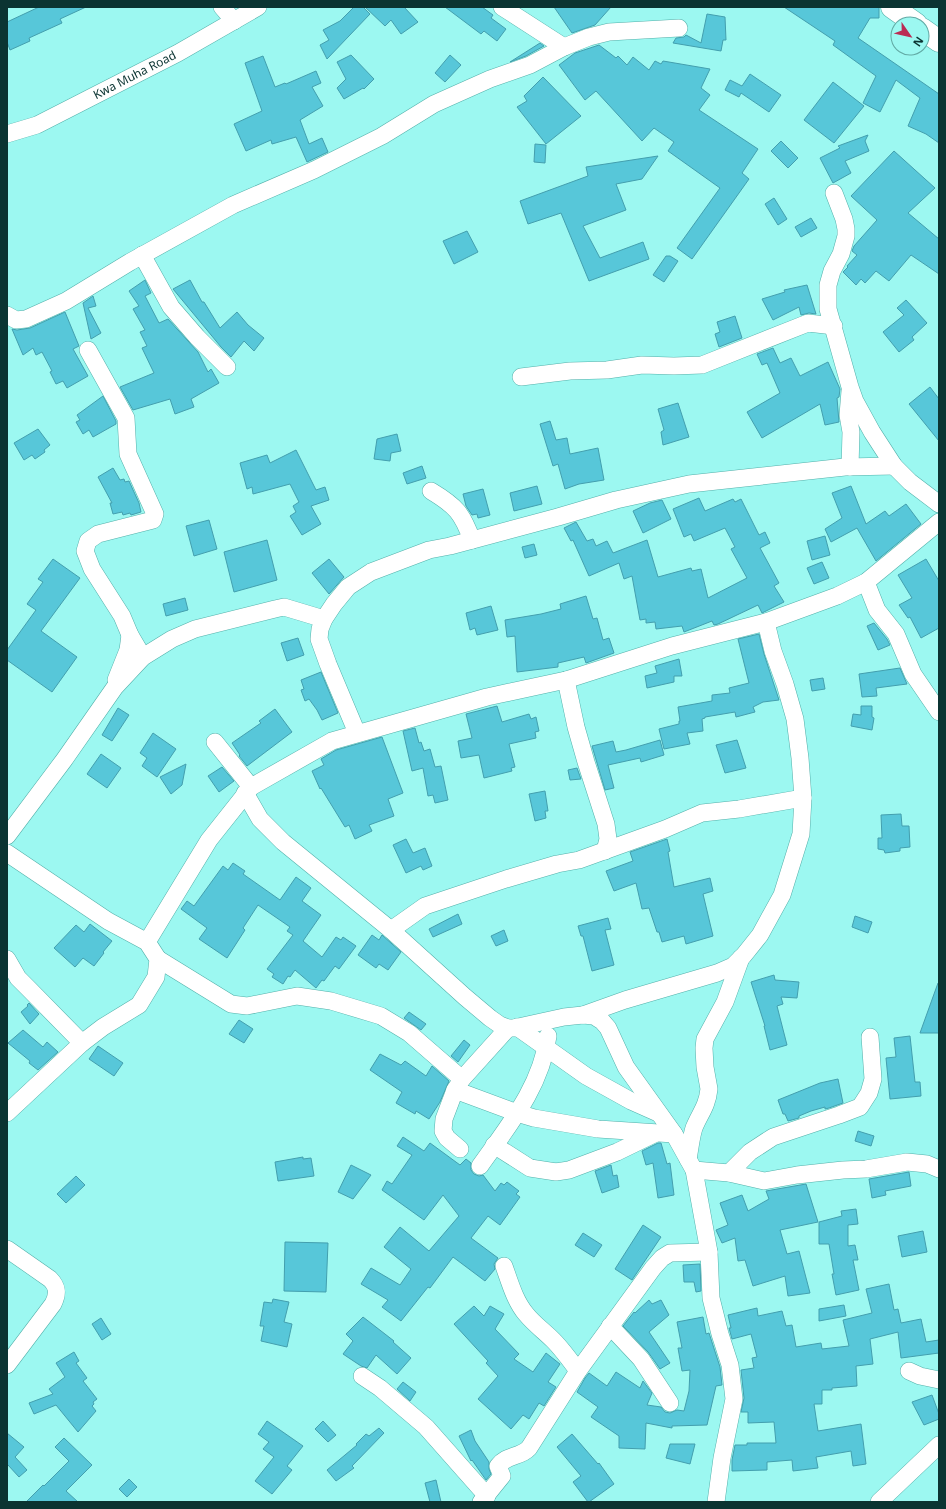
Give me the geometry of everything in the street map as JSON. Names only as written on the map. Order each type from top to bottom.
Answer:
[{"type":"main road","points":[[892,7],[905,16]]},
{"type":"main road","points":[[930,35],[939,41]]},
{"type":"street","points":[[222,7],[234,21]]},
{"type":"street","name":"Kwa Muha Road","points":[[7,134],[37,125],[178,53],[258,7]]},
{"type":"street","points":[[502,7],[564,47]]},
{"type":"street","points":[[7,315],[16,320],[26,319],[66,301],[142,255],[233,205],[314,170],[382,136],[434,104],[490,79],[530,65],[564,47],[589,37],[609,32],[679,28]]},
{"type":"street","points":[[834,193],[844,218],[846,236],[828,285],[828,309],[850,387],[855,401],[872,432],[894,466],[910,482],[939,504]]},
{"type":"street","points":[[142,255],[171,307],[197,337],[227,366]]},
{"type":"street","points":[[521,377],[570,371],[607,370],[642,365],[702,365],[808,323],[834,326]]},
{"type":"street","points":[[88,350],[126,418],[128,454],[155,514],[153,520],[143,524],[98,534],[88,541],[85,551],[92,568],[122,616],[130,635],[144,657]]},
{"type":"street","points":[[850,387],[848,415],[851,432],[850,467]]},
{"type":"street","points":[[357,733],[319,639],[320,629],[324,619],[348,587],[371,572],[429,550],[472,540],[616,500],[689,484],[850,467],[894,466]]},
{"type":"street","points":[[431,491],[446,500],[457,510],[464,520],[472,540]]},
{"type":"street","points":[[147,942],[209,840],[248,790],[332,741],[487,697],[566,680],[672,646],[766,622],[837,596],[866,582],[939,522]]},
{"type":"street","points":[[866,582],[877,610],[896,634],[913,674],[939,712]]},
{"type":"street","points":[[7,836],[56,771],[112,691],[144,657],[172,639],[195,629],[275,608],[284,607],[324,619]]},
{"type":"street","points":[[460,1149],[447,1138],[443,1131],[444,1119],[458,1084],[513,1028],[583,1015],[625,1000],[717,973],[733,966],[760,936],[782,895],[800,834],[804,798],[795,719],[785,684],[773,651],[766,622]]},
{"type":"street","points":[[112,691],[124,662],[130,635]]},
{"type":"street","points":[[566,680],[576,727],[606,824],[608,839],[605,851]]},
{"type":"street","points":[[215,742],[248,790],[260,819],[283,842],[391,930],[475,1006],[495,1022],[513,1028],[546,1047],[586,1076],[631,1101],[659,1113]]},
{"type":"street","points":[[391,930],[425,906],[506,879],[557,864],[579,860],[665,829],[702,813],[739,809],[804,798]]},
{"type":"street","points":[[7,853],[60,887],[108,921],[147,942],[158,960],[232,1004],[247,1006],[297,996],[332,1001],[382,1016],[409,1033],[458,1084],[517,1113],[534,1118],[598,1129],[654,1134],[674,1134]]},
{"type":"street","points":[[716,1502],[722,1458],[734,1399],[730,1364],[720,1334],[711,1298],[709,1252],[691,1165],[693,1130],[699,1116],[706,1106],[709,1089],[704,1048],[705,1040],[725,1002],[742,957]]},
{"type":"street","points":[[7,959],[18,978],[82,1043]]},
{"type":"street","points":[[7,1113],[82,1043],[103,1027],[139,1005],[156,977],[158,960]]},
{"type":"street","points":[[583,1015],[594,1016],[608,1028],[626,1067],[674,1134],[691,1165],[764,1182],[797,1175],[866,1169],[907,1162],[927,1164],[939,1169]]},
{"type":"street","points":[[480,1166],[517,1113],[536,1082],[546,1047],[550,1020]]},
{"type":"street","points":[[729,1173],[750,1152],[773,1138],[839,1116],[860,1107],[869,1093],[873,1079],[870,1037]]},
{"type":"street","points":[[494,1145],[530,1168],[556,1172],[569,1170],[617,1152],[654,1134]]},
{"type":"street","points":[[7,1249],[50,1279],[55,1284],[58,1291],[53,1304],[7,1364]]},
{"type":"street","points":[[362,1376],[380,1388],[426,1427],[484,1499],[502,1476],[498,1466],[507,1458],[524,1453],[530,1448],[578,1371],[653,1268],[662,1258],[670,1253],[709,1252]]},
{"type":"street","points":[[504,1266],[515,1296],[525,1313],[536,1326],[557,1345],[578,1371]]},
{"type":"street","points":[[610,1326],[641,1359],[670,1403]]},
{"type":"street","points":[[909,1371],[920,1376],[939,1380]]},
{"type":"street","points":[[879,1502],[939,1445]]},
{"type":"building","points":[[39,7],[86,7],[60,19],[62,23],[29,38],[30,41],[10,50],[7,42],[7,22]]},
{"type":"building","points":[[354,7],[363,7],[370,14],[327,59],[320,45],[329,40],[323,30],[340,21]]},
{"type":"building","points":[[365,7],[404,7],[418,22],[401,34],[391,20],[385,26]]},
{"type":"building","points":[[445,7],[482,7],[493,15],[491,18],[506,29],[497,41],[484,31],[481,34]]},
{"type":"building","points":[[554,7],[611,7],[595,25],[572,33]]},
{"type":"building","points":[[784,7],[879,7],[879,18],[870,18],[858,38],[939,94],[939,143],[926,134],[908,126],[920,98],[896,80],[880,112],[863,103],[876,76],[833,45],[835,41]]},
{"type":"building","points":[[707,14],[725,17],[726,40],[723,40],[721,51],[673,43],[676,38],[684,37],[686,35],[701,43]]},
{"type":"building","points":[[540,43],[544,46],[526,56],[510,62]]},
{"type":"building","points":[[599,45],[616,58],[618,56],[627,65],[633,57],[649,70],[655,61],[661,64],[663,61],[710,69],[701,88],[710,95],[699,110],[758,149],[742,173],[749,179],[692,259],[677,248],[720,188],[668,151],[674,142],[654,128],[642,141],[596,91],[585,100],[559,65],[575,53]]},
{"type":"building","points":[[351,55],[374,79],[364,89],[363,88],[344,99],[337,88],[346,79],[337,62]]},
{"type":"building","points":[[450,55],[461,65],[445,82],[435,73]]},
{"type":"building","points":[[263,56],[275,87],[285,83],[286,84],[316,71],[321,83],[312,87],[323,106],[300,120],[309,144],[322,138],[328,152],[307,162],[296,137],[272,144],[271,140],[246,151],[234,124],[262,111],[245,63]]},
{"type":"building","points":[[750,74],[781,95],[769,112],[741,93],[739,97],[725,90],[730,80],[742,86]]},
{"type":"building","points":[[543,77],[581,116],[546,144],[517,107],[527,101],[524,96]]},
{"type":"building","points":[[833,82],[864,106],[834,143],[804,120]]},
{"type":"building","points":[[868,135],[865,141],[869,151],[845,161],[851,173],[833,183],[820,158],[840,148],[838,146]]},
{"type":"building","points":[[781,141],[798,158],[788,168],[771,151]]},
{"type":"building","points":[[535,144],[546,145],[545,163],[534,162]]},
{"type":"building","points":[[894,151],[935,188],[908,213],[939,239],[939,274],[911,255],[889,281],[876,271],[865,283],[861,279],[856,285],[843,272],[857,255],[852,251],[854,246],[877,220],[851,196]]},
{"type":"building","points":[[658,156],[642,179],[616,184],[626,210],[583,226],[600,258],[643,242],[649,259],[589,281],[561,213],[528,224],[520,201],[588,176],[586,167]]},
{"type":"building","points":[[774,198],[787,219],[778,225],[765,204]]},
{"type":"building","points":[[811,218],[817,228],[801,237],[795,227]]},
{"type":"building","points":[[467,231],[478,252],[454,264],[443,241]]},
{"type":"building","points":[[666,256],[670,256],[678,261],[664,282],[653,275]]},
{"type":"building","points":[[145,280],[151,293],[145,296],[159,323],[168,319],[198,352],[208,372],[211,369],[219,383],[191,399],[194,407],[175,414],[170,399],[133,410],[120,387],[154,373],[142,348],[147,346],[140,332],[145,330],[133,309],[139,306],[129,291]]},
{"type":"building","points":[[190,280],[202,302],[204,302],[220,328],[237,312],[248,325],[264,338],[254,351],[244,341],[231,357],[221,347],[173,289]]},
{"type":"building","points":[[807,285],[816,314],[809,313],[801,315],[799,307],[773,320],[762,299],[785,292],[784,290]]},
{"type":"building","points":[[93,296],[96,306],[88,308],[101,333],[91,339],[83,303]]},
{"type":"building","points":[[906,300],[927,323],[912,337],[914,340],[899,352],[883,332],[904,315],[897,308]]},
{"type":"building","points":[[65,312],[79,346],[73,349],[88,376],[67,388],[63,381],[56,384],[50,372],[52,371],[42,352],[36,355],[33,348],[23,355],[12,329],[17,330],[30,328]]},
{"type":"building","points":[[735,316],[742,338],[719,347],[715,334],[720,332],[717,322]]},
{"type":"building","points":[[773,348],[780,363],[791,358],[800,376],[828,362],[840,389],[839,397],[837,398],[839,422],[825,425],[820,404],[762,438],[747,412],[780,393],[767,363],[762,365],[757,354]]},
{"type":"building","points":[[930,387],[939,399],[939,441],[909,404]]},
{"type":"building","points":[[103,396],[116,421],[116,424],[93,437],[89,430],[83,434],[76,422],[80,420],[77,415]]},
{"type":"building","points":[[678,403],[689,437],[663,445],[661,432],[664,430],[658,409]]},
{"type":"building","points":[[550,421],[556,440],[567,438],[570,454],[598,448],[604,480],[579,484],[565,489],[558,464],[553,466],[540,424]]},
{"type":"building","points":[[38,429],[50,445],[44,450],[45,452],[35,459],[32,455],[24,460],[14,443]]},
{"type":"building","points":[[397,434],[401,451],[391,453],[390,461],[374,459],[377,439]]},
{"type":"building","points":[[296,450],[316,490],[325,487],[329,500],[311,506],[321,524],[302,535],[290,516],[296,512],[293,506],[299,502],[290,484],[253,494],[252,487],[247,489],[240,463],[267,455],[270,463]]},
{"type":"building","points":[[422,466],[426,478],[407,484],[403,473]]},
{"type":"building","points":[[113,468],[120,480],[124,479],[125,482],[129,481],[139,503],[141,512],[131,515],[130,513],[123,515],[122,512],[113,514],[110,503],[112,503],[98,477]]},
{"type":"building","points":[[537,486],[542,504],[514,511],[510,493]]},
{"type":"building","points":[[851,486],[866,524],[885,511],[889,516],[906,504],[921,524],[876,561],[857,528],[831,542],[825,529],[842,518],[832,493]]},
{"type":"building","points":[[483,489],[490,515],[478,518],[477,514],[472,515],[466,506],[463,494]]},
{"type":"building","points":[[699,498],[705,511],[733,499],[735,502],[741,499],[759,535],[765,532],[770,543],[760,548],[779,583],[774,586],[784,602],[762,613],[758,605],[718,624],[714,625],[712,621],[684,632],[682,626],[656,629],[655,622],[646,623],[646,619],[640,620],[632,576],[624,579],[619,563],[589,576],[573,540],[571,541],[564,528],[576,522],[587,541],[593,539],[596,546],[607,541],[613,553],[647,540],[658,577],[691,568],[692,571],[701,569],[708,598],[747,578],[731,549],[735,547],[725,528],[694,541],[691,534],[684,537],[673,509]]},
{"type":"building","points":[[662,500],[671,519],[643,533],[633,511],[650,503]]},
{"type":"building","points":[[209,520],[217,549],[194,556],[186,526]]},
{"type":"building","points":[[825,536],[830,555],[812,560],[807,541]]},
{"type":"building","points":[[267,540],[277,580],[234,592],[224,552]]},
{"type":"building","points":[[534,544],[537,555],[525,558],[522,547]]},
{"type":"building","points":[[53,559],[80,578],[41,631],[77,657],[52,692],[7,660],[7,650],[36,610],[27,604],[43,582],[38,579]]},
{"type":"building","points":[[329,559],[344,577],[329,594],[312,573]]},
{"type":"building","points":[[926,559],[939,581],[939,628],[921,638],[910,617],[908,618],[899,605],[912,598],[898,575]]},
{"type":"building","points":[[822,562],[829,578],[814,584],[807,568]]},
{"type":"building","points":[[586,596],[593,619],[597,618],[603,640],[609,638],[614,653],[586,663],[584,657],[558,663],[558,667],[517,672],[515,636],[507,637],[505,620],[561,609],[560,604]]},
{"type":"building","points":[[185,598],[188,610],[166,616],[163,604]]},
{"type":"building","points":[[491,606],[498,630],[477,635],[475,628],[470,630],[466,613]]},
{"type":"building","points":[[874,623],[890,645],[878,650],[867,626]]},
{"type":"building","points":[[759,634],[779,700],[763,702],[753,707],[755,712],[736,717],[735,712],[705,717],[702,719],[703,731],[687,733],[690,744],[664,749],[659,729],[679,724],[678,707],[712,701],[712,695],[730,693],[729,688],[749,683],[738,639]]},
{"type":"building","points":[[298,638],[304,655],[287,661],[281,643]]},
{"type":"building","points":[[679,659],[682,676],[674,676],[674,682],[647,688],[645,676],[657,673],[655,666]]},
{"type":"building","points":[[900,668],[907,684],[876,688],[877,696],[862,697],[859,674]]},
{"type":"building","points":[[321,672],[338,713],[322,720],[309,699],[305,701],[301,690],[304,689],[301,680]]},
{"type":"building","points":[[823,678],[825,689],[812,691],[810,680]]},
{"type":"building","points":[[497,706],[502,722],[529,714],[531,719],[536,717],[539,731],[535,732],[536,738],[509,744],[515,767],[511,768],[512,771],[484,778],[479,755],[461,758],[458,741],[472,738],[466,714]]},
{"type":"building","points":[[861,706],[872,706],[872,717],[874,718],[872,730],[851,726],[853,714],[861,715]]},
{"type":"building","points":[[118,708],[129,715],[112,741],[102,735]]},
{"type":"building","points":[[275,709],[292,732],[247,766],[239,756],[240,755],[232,743],[261,723],[259,721]]},
{"type":"building","points":[[415,728],[419,743],[421,742],[424,751],[430,749],[435,767],[441,766],[448,800],[435,803],[433,795],[428,796],[423,768],[412,771],[403,731]]},
{"type":"building","points":[[153,733],[176,749],[157,777],[142,766],[147,758],[140,753]]},
{"type":"building","points":[[382,737],[403,793],[388,799],[394,816],[369,825],[372,831],[355,839],[349,825],[345,827],[321,788],[320,789],[312,771],[324,765],[321,759],[336,750]]},
{"type":"building","points":[[660,740],[664,755],[641,762],[640,758],[608,765],[614,788],[605,790],[592,746],[613,741],[616,752]]},
{"type":"building","points":[[737,740],[746,768],[725,773],[716,745]]},
{"type":"building","points":[[101,754],[121,768],[107,788],[87,774]]},
{"type":"building","points":[[186,764],[182,785],[171,794],[160,777]]},
{"type":"building","points":[[222,767],[234,781],[219,792],[208,776]]},
{"type":"building","points":[[577,768],[581,779],[570,780],[568,770]]},
{"type":"building","points":[[545,791],[548,811],[545,811],[546,818],[535,821],[529,794]]},
{"type":"building","points":[[901,814],[902,826],[909,826],[910,847],[900,848],[900,851],[885,853],[884,850],[878,849],[878,838],[882,838],[881,815]]},
{"type":"building","points":[[406,839],[413,853],[425,848],[432,866],[423,870],[421,866],[406,873],[393,845]]},
{"type":"building","points":[[667,839],[670,851],[668,852],[674,887],[710,878],[713,891],[703,894],[713,936],[686,944],[684,936],[662,942],[649,908],[642,909],[636,883],[614,891],[606,871],[633,861],[630,852]]},
{"type":"building","points":[[233,863],[245,871],[243,874],[280,900],[296,877],[311,888],[302,901],[321,915],[303,941],[322,957],[336,937],[341,940],[343,937],[356,946],[339,969],[335,966],[324,981],[322,980],[316,988],[295,970],[290,977],[288,976],[283,984],[272,977],[274,974],[267,969],[293,935],[287,931],[290,927],[258,905],[243,928],[245,930],[227,958],[199,939],[207,928],[181,909],[187,901],[194,906],[223,866],[228,870]]},
{"type":"building","points":[[458,914],[462,924],[433,937],[429,929]]},
{"type":"building","points":[[855,916],[872,922],[868,933],[852,927]]},
{"type":"building","points":[[608,918],[611,929],[605,930],[614,965],[592,971],[583,936],[581,936],[578,926]]},
{"type":"building","points":[[90,924],[112,941],[94,966],[83,958],[75,967],[54,948],[76,925],[84,932]]},
{"type":"building","points":[[504,930],[508,941],[496,946],[491,936]]},
{"type":"building","points":[[372,935],[379,940],[382,935],[401,952],[388,970],[379,964],[376,968],[358,955]]},
{"type":"building","points":[[774,975],[775,980],[799,982],[797,998],[781,997],[783,1004],[777,1006],[787,1045],[770,1050],[765,1026],[751,982]]},
{"type":"building","points":[[938,983],[939,1033],[920,1033]]},
{"type":"building","points":[[29,1003],[39,1014],[30,1024],[21,1012],[28,1006],[27,1005]]},
{"type":"building","points":[[409,1012],[426,1024],[421,1030],[404,1018]]},
{"type":"building","points":[[239,1020],[253,1029],[244,1043],[229,1034]]},
{"type":"building","points":[[23,1030],[43,1047],[47,1042],[58,1052],[38,1070],[29,1063],[30,1061],[8,1043]]},
{"type":"building","points":[[910,1036],[915,1082],[920,1082],[921,1096],[890,1099],[886,1058],[896,1057],[894,1038]]},
{"type":"building","points":[[464,1040],[470,1045],[458,1062],[451,1056]]},
{"type":"building","points":[[98,1046],[123,1063],[114,1076],[89,1059]]},
{"type":"building","points":[[380,1054],[401,1065],[405,1061],[426,1076],[432,1066],[449,1081],[440,1102],[429,1119],[416,1111],[415,1114],[396,1103],[402,1092],[370,1070]]},
{"type":"building","points":[[838,1079],[843,1103],[825,1109],[825,1107],[811,1111],[799,1116],[799,1118],[788,1121],[785,1114],[783,1114],[778,1100],[820,1083]]},
{"type":"building","points":[[858,1131],[874,1136],[871,1146],[855,1141]]},
{"type":"building","points":[[403,1137],[424,1151],[430,1143],[460,1165],[466,1159],[471,1163],[471,1170],[474,1174],[479,1176],[483,1175],[495,1191],[501,1183],[504,1185],[507,1182],[519,1191],[516,1194],[520,1197],[500,1225],[488,1216],[471,1238],[498,1258],[494,1264],[495,1269],[485,1281],[453,1257],[430,1288],[428,1287],[401,1321],[382,1307],[388,1300],[361,1284],[371,1268],[400,1285],[411,1269],[384,1247],[400,1227],[429,1251],[459,1216],[443,1195],[424,1220],[382,1190],[387,1181],[392,1184],[412,1155],[397,1146]]},
{"type":"building","points":[[661,1143],[667,1164],[670,1163],[674,1195],[658,1198],[653,1163],[646,1165],[642,1151]]},
{"type":"building","points":[[303,1157],[303,1159],[311,1158],[314,1176],[278,1181],[275,1162]]},
{"type":"building","points":[[351,1165],[371,1175],[353,1199],[338,1192]]},
{"type":"building","points":[[611,1165],[613,1176],[617,1175],[619,1187],[602,1193],[595,1171]]},
{"type":"building","points":[[909,1172],[911,1186],[885,1191],[886,1195],[872,1198],[869,1179]]},
{"type":"building","points":[[76,1176],[85,1185],[66,1203],[57,1194]]},
{"type":"building","points":[[806,1184],[818,1222],[780,1230],[787,1254],[799,1251],[810,1293],[788,1296],[785,1276],[753,1286],[745,1260],[738,1261],[735,1238],[722,1243],[716,1230],[728,1225],[720,1203],[742,1195],[748,1211],[769,1199],[766,1191]]},
{"type":"building","points":[[856,1209],[858,1224],[848,1225],[848,1246],[855,1245],[858,1260],[853,1260],[859,1290],[836,1295],[829,1244],[819,1244],[819,1222],[842,1216],[841,1211]]},
{"type":"building","points":[[643,1225],[661,1237],[632,1280],[615,1269]]},
{"type":"building","points":[[923,1231],[927,1252],[902,1257],[898,1236]]},
{"type":"building","points":[[583,1233],[602,1245],[594,1257],[575,1245]]},
{"type":"building","points":[[285,1242],[328,1243],[326,1292],[284,1291]]},
{"type":"building","points":[[700,1264],[701,1291],[696,1292],[694,1282],[684,1282],[683,1265]]},
{"type":"building","points":[[889,1284],[894,1310],[898,1309],[901,1323],[921,1319],[926,1342],[939,1340],[939,1353],[901,1358],[898,1332],[870,1339],[873,1364],[856,1366],[857,1386],[822,1390],[822,1404],[814,1404],[818,1431],[861,1424],[866,1464],[853,1466],[851,1451],[816,1457],[818,1468],[793,1471],[792,1460],[767,1462],[767,1470],[732,1471],[732,1460],[735,1445],[747,1445],[747,1443],[776,1443],[774,1422],[748,1423],[748,1412],[741,1412],[744,1398],[741,1370],[754,1368],[752,1358],[757,1357],[751,1334],[732,1339],[728,1315],[757,1308],[758,1316],[782,1311],[786,1326],[792,1325],[796,1347],[821,1343],[822,1349],[849,1346],[843,1320],[872,1313],[866,1289]]},
{"type":"building","points":[[273,1299],[289,1302],[284,1322],[292,1324],[287,1347],[261,1341],[264,1326],[260,1326],[264,1302],[272,1303]]},
{"type":"building","points":[[649,1300],[652,1304],[661,1300],[669,1315],[649,1332],[670,1363],[660,1369],[648,1352],[623,1326],[634,1312],[635,1313]]},
{"type":"building","points":[[844,1305],[846,1316],[819,1321],[819,1309]]},
{"type":"building","points":[[474,1306],[484,1316],[490,1306],[504,1314],[495,1329],[519,1354],[514,1359],[533,1372],[546,1353],[560,1364],[548,1382],[556,1387],[544,1406],[539,1403],[529,1419],[523,1415],[511,1429],[478,1399],[498,1376],[486,1363],[488,1361],[454,1324]]},
{"type":"building","points":[[363,1317],[394,1341],[393,1342],[411,1358],[397,1374],[376,1355],[367,1368],[361,1366],[343,1354],[353,1341],[346,1334]]},
{"type":"building","points":[[703,1317],[706,1334],[709,1333],[720,1367],[722,1385],[716,1386],[707,1425],[672,1426],[672,1428],[646,1423],[645,1449],[619,1448],[619,1436],[591,1417],[598,1407],[577,1392],[585,1378],[589,1373],[607,1386],[616,1372],[640,1388],[643,1381],[652,1393],[647,1405],[661,1407],[665,1412],[670,1413],[677,1410],[684,1411],[689,1391],[690,1370],[682,1371],[678,1348],[682,1348],[677,1322]]},
{"type":"building","points":[[101,1318],[111,1334],[102,1340],[92,1324]]},
{"type":"building","points":[[74,1352],[79,1361],[76,1363],[87,1378],[83,1381],[97,1399],[93,1402],[94,1404],[92,1406],[96,1411],[78,1432],[56,1405],[34,1414],[29,1403],[53,1394],[49,1389],[65,1377],[56,1363]]},
{"type":"building","points":[[403,1382],[416,1392],[410,1401],[397,1389]]},
{"type":"building","points":[[932,1395],[939,1414],[939,1419],[924,1425],[912,1402]]},
{"type":"building","points":[[267,1421],[303,1446],[287,1466],[292,1470],[272,1494],[255,1481],[274,1457],[263,1449],[269,1442],[258,1434]]},
{"type":"building","points":[[323,1421],[336,1435],[328,1442],[315,1429]]},
{"type":"building","points":[[379,1428],[384,1433],[352,1466],[354,1468],[336,1481],[327,1470],[357,1445],[356,1444],[366,1434],[369,1436]]},
{"type":"building","points":[[471,1430],[475,1441],[489,1462],[491,1474],[486,1480],[472,1460],[471,1461],[459,1436]]},
{"type":"building","points":[[7,1433],[24,1447],[15,1457],[27,1470],[19,1477],[8,1465],[7,1467]]},
{"type":"building","points":[[572,1434],[598,1464],[599,1463],[614,1484],[589,1502],[573,1482],[581,1476],[557,1447]]},
{"type":"building","points":[[64,1438],[92,1465],[66,1491],[78,1502],[26,1502],[69,1461],[55,1447]]},
{"type":"building","points":[[670,1444],[695,1444],[690,1464],[666,1458]]},
{"type":"building","points":[[129,1479],[137,1487],[127,1497],[119,1489]]},
{"type":"building","points":[[436,1480],[441,1502],[430,1502],[425,1483]]}]
